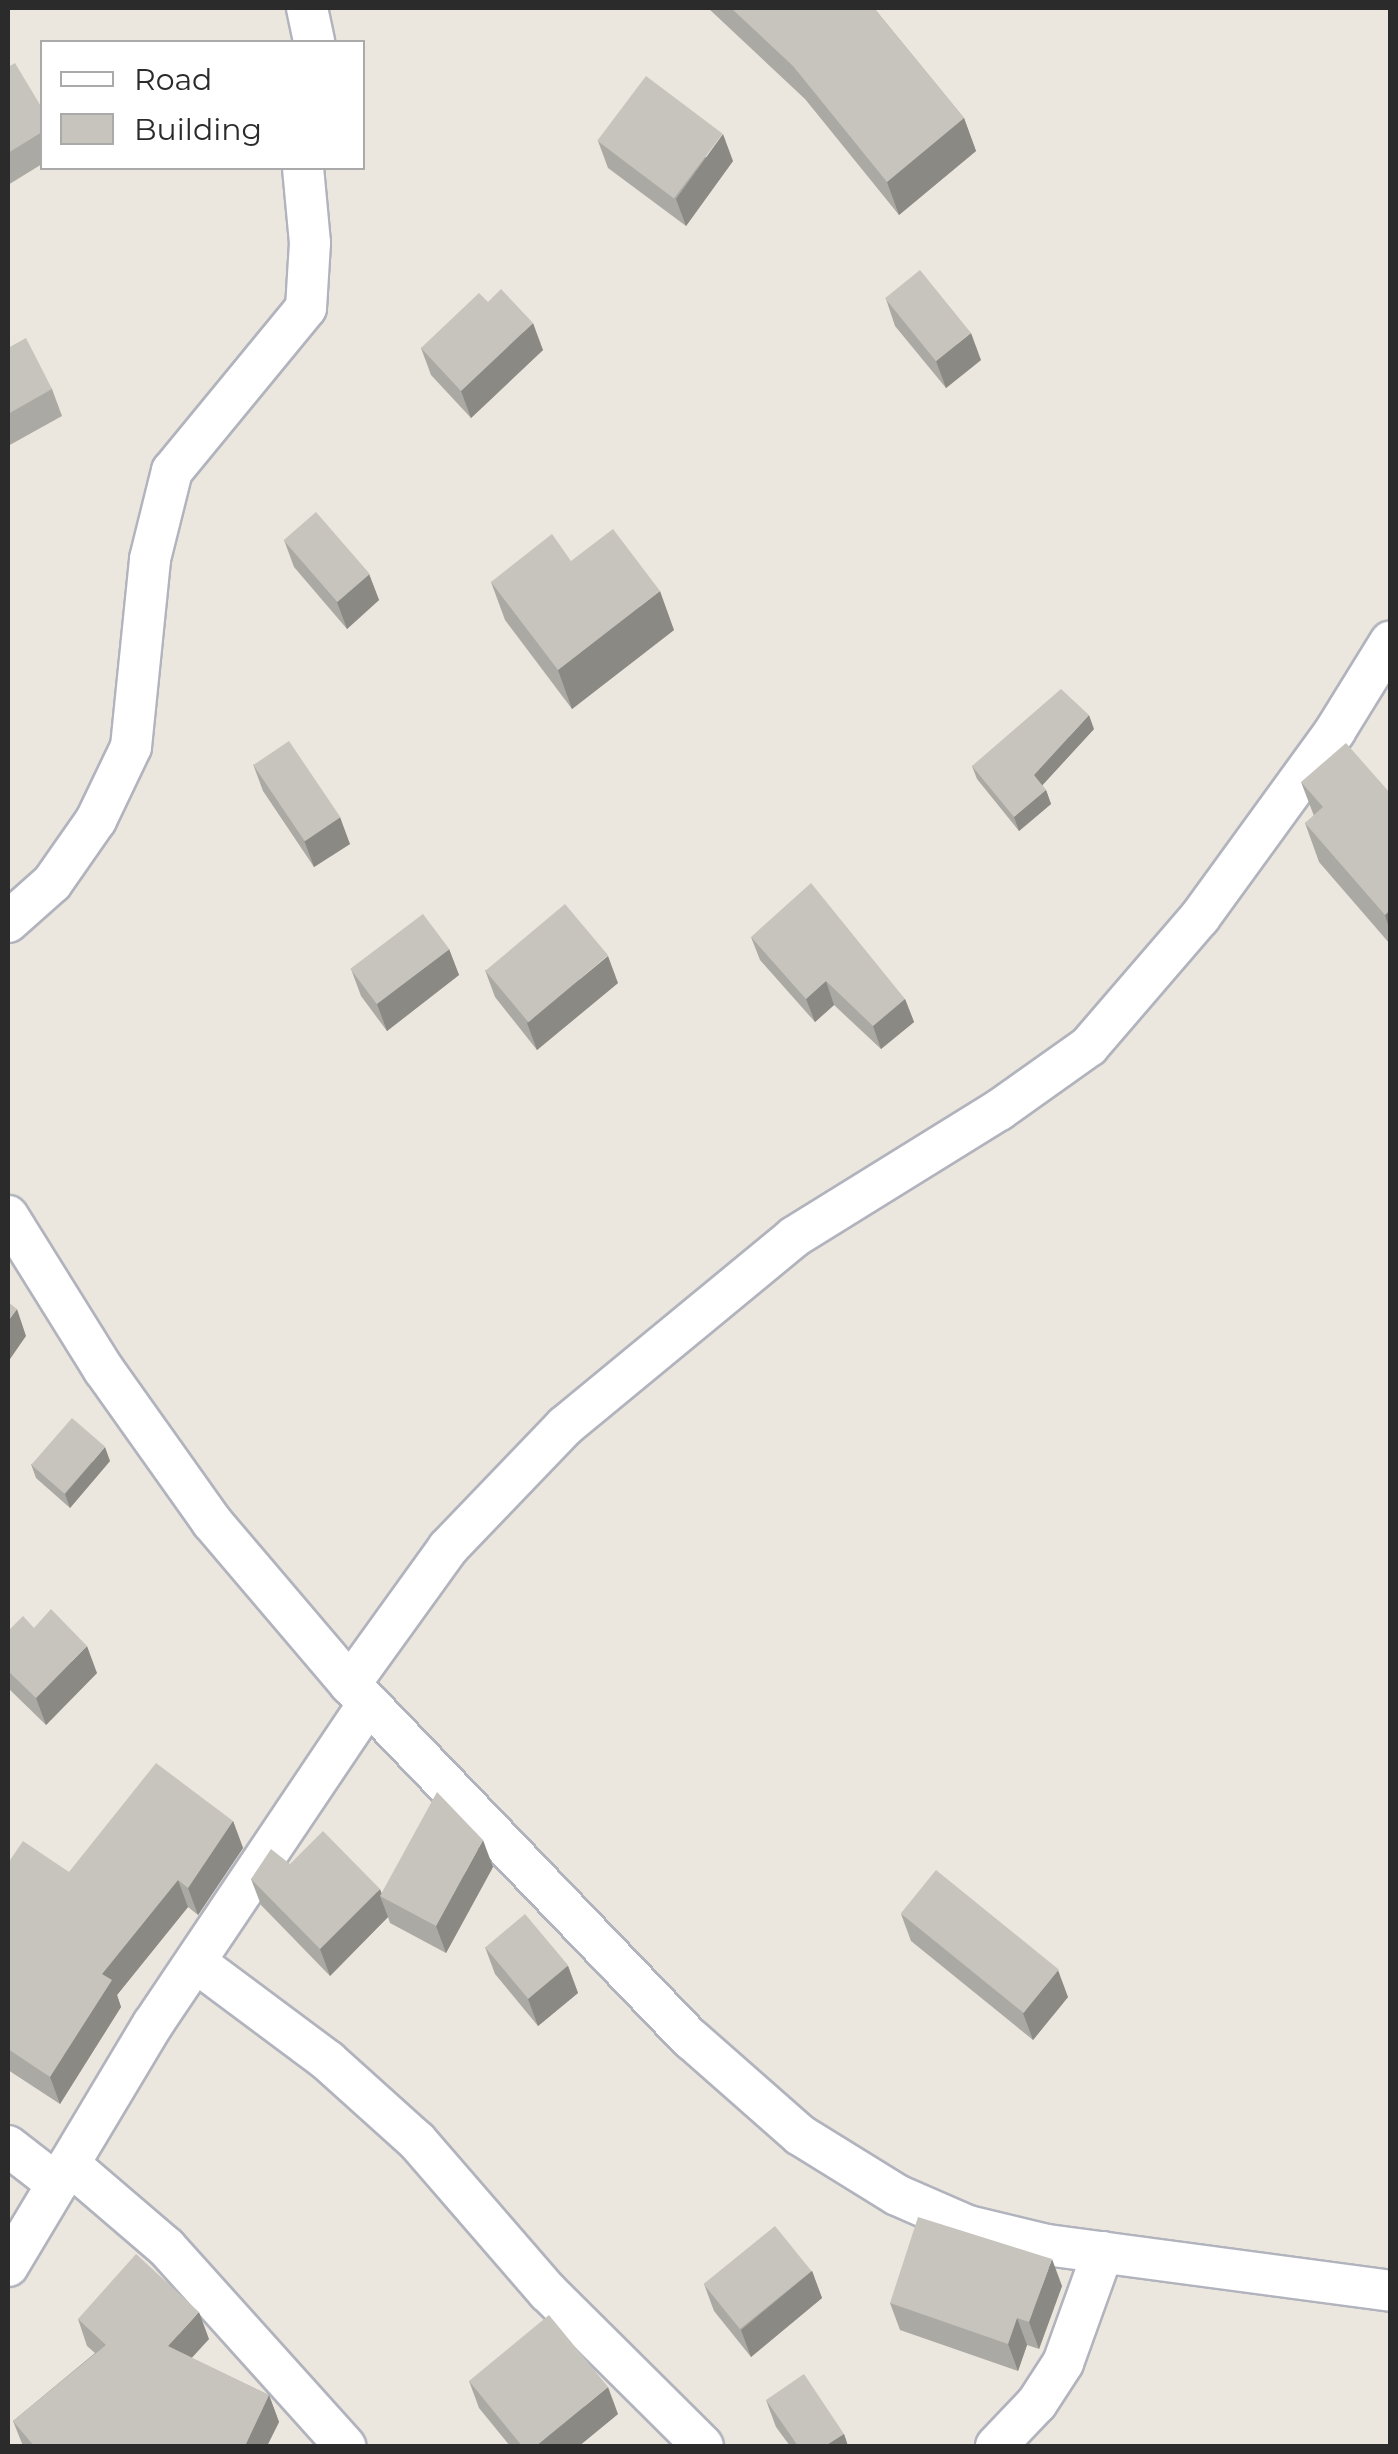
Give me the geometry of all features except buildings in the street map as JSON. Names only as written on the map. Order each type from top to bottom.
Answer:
[{"type":"street","points":[[306,8],[314,40]]},
{"type":"street","points":[[8,922],[52,883],[96,820],[130,747],[150,559],[172,471],[306,308],[310,243],[302,170]]},
{"type":"street","points":[[8,2266],[152,2024],[198,1964],[212,1931],[448,1548],[595,1400],[794,1237],[1088,1046],[1200,917],[1335,731],[1390,642]]},
{"type":"street","points":[[8,1216],[104,1370],[212,1522],[359,1694],[691,2040],[800,2135],[896,2195],[968,2226],[1103,2252],[1390,2291]]},
{"type":"street","points":[[198,1964],[328,2061],[416,2141],[548,2292],[703,2446]]},
{"type":"street","points":[[8,2146],[63,2174],[179,2261],[345,2446]]},
{"type":"street","points":[[996,2446],[1037,2403],[1063,2363],[1103,2252]]}]
